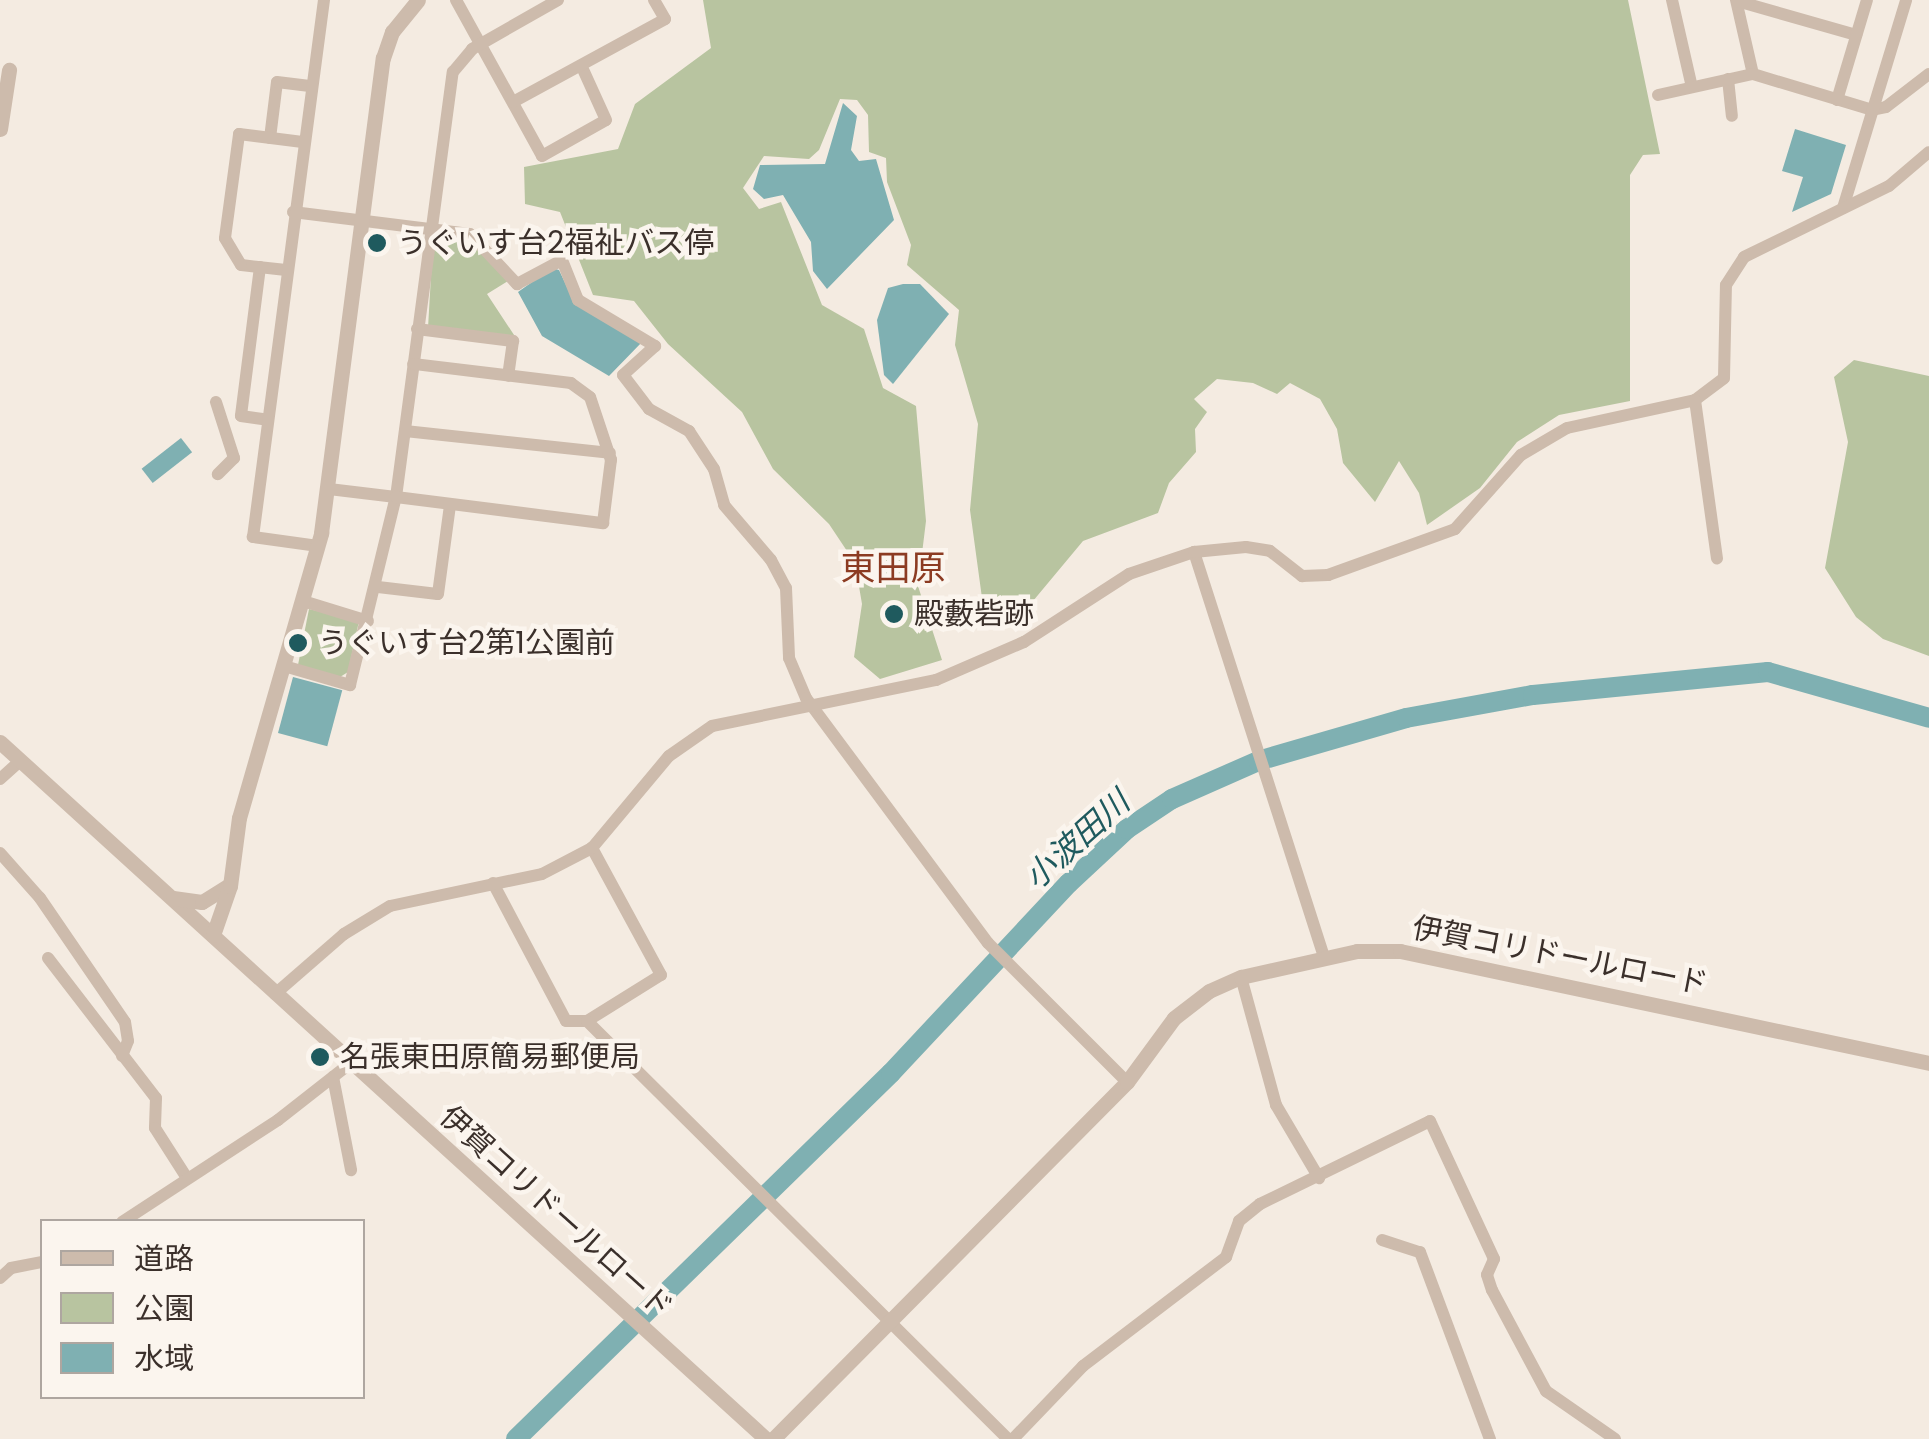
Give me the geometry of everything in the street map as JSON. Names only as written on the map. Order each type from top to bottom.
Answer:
[{"type":"street","points":[[318,546],[253,537],[302,142],[324,0]]},
{"type":"street","points":[[213,936],[232,878],[238,818],[318,546],[329,489],[382,58],[392,32],[418,0]]},
{"type":"street","points":[[456,0],[542,156],[588,131],[607,115],[581,65]]},
{"type":"street","points":[[284,666],[350,685],[378,588],[396,497],[450,78],[480,43],[558,0]]},
{"type":"street","points":[[512,102],[665,19],[654,0]]},
{"type":"street","points":[[1672,0],[1692,87]]},
{"type":"street","points":[[1753,74],[1736,0],[1856,35]]},
{"type":"street","points":[[1837,100],[1867,0]]},
{"type":"street","points":[[1843,208],[1906,0]]},
{"type":"street","points":[[0,129],[9,70]]},
{"type":"street","points":[[1658,94],[1753,74],[1872,110],[1886,107],[1929,74]]},
{"type":"street","points":[[1728,79],[1732,116]]},
{"type":"street","points":[[270,138],[278,82],[310,86]]},
{"type":"street","points":[[286,270],[241,264],[225,238],[239,134],[302,142]]},
{"type":"street","points":[[274,994],[368,916],[552,870],[592,848],[626,814],[653,772],[698,733],[747,715],[891,693],[974,665],[1048,629],[1128,574],[1194,552],[1246,547],[1270,551],[1302,576],[1328,575],[1455,529],[1521,455],[1557,430],[1695,400],[1714,391],[1726,372],[1725,294],[1733,269],[1754,249],[1889,186],[1929,152]]},
{"type":"street","points":[[293,212],[470,234],[517,284],[562,260],[578,300],[655,346],[623,375],[648,409],[689,431],[714,469],[724,505],[771,560],[787,594],[789,658],[814,706],[988,943],[1126,1082]]},
{"type":"street","points":[[241,416],[260,267]]},
{"type":"street","points":[[417,329],[513,341],[508,376]]},
{"type":"street","points":[[329,489],[603,523],[610,452],[590,397],[571,384],[413,364]]},
{"type":"street","points":[[1695,400],[1717,558]]},
{"type":"street","points":[[218,474],[234,458],[218,407],[268,420]]},
{"type":"street","points":[[404,431],[610,452]]},
{"type":"street","points":[[378,588],[438,594],[450,504]]},
{"type":"street","points":[[1194,552],[1324,957]]},
{"type":"street","points":[[303,600],[368,621]]},
{"type":"street","name":"伊賀コリドールロード","points":[[0,742],[769,1439],[1126,1082],[1183,1010],[1241,977],[1324,957],[1382,950],[1441,957],[1929,1063]]},
{"type":"street","points":[[0,780],[20,761]]},
{"type":"street","points":[[492,882],[566,1022],[587,1020],[661,975],[592,848]]},
{"type":"street","points":[[0,853],[22,874],[125,1022],[128,1041],[122,1056]]},
{"type":"street","points":[[170,896],[202,902],[232,878]]},
{"type":"street","points":[[48,958],[156,1098],[156,1128],[185,1174]]},
{"type":"street","points":[[1241,977],[1276,1105],[1319,1178]]},
{"type":"street","points":[[587,1020],[1010,1439],[1083,1366],[1226,1257],[1239,1221],[1260,1204],[1430,1121],[1494,1259],[1487,1275],[1492,1290],[1546,1391],[1616,1439]]},
{"type":"street","points":[[126,1219],[185,1174],[278,1120],[352,1062]]},
{"type":"street","points":[[333,1077],[351,1170]]},
{"type":"street","points":[[1382,1240],[1420,1252],[1490,1439]]},
{"type":"street","points":[[0,1278],[11,1268],[40,1262]]},
{"type":"green space","points":[[703,0],[1628,0],[1660,154],[1643,155],[1630,175],[1630,401],[1559,415],[1517,442],[1480,488],[1427,525],[1419,493],[1399,461],[1375,502],[1343,463],[1337,429],[1320,399],[1290,383],[1277,394],[1253,383],[1217,379],[1194,399],[1207,412],[1195,429],[1196,452],[1169,483],[1158,513],[1083,541],[1018,619],[1003,624],[982,598],[970,510],[978,424],[955,345],[959,310],[907,265],[911,245],[887,182],[886,158],[869,152],[868,115],[857,100],[840,99],[819,150],[809,159],[764,156],[743,188],[759,209],[781,202],[822,305],[864,329],[883,388],[916,406],[926,521],[918,586],[942,660],[880,679],[854,657],[862,604],[855,563],[829,524],[773,469],[742,412],[668,344],[634,301],[593,295],[560,212],[525,204],[524,167],[618,149],[635,104],[711,48]]},
{"type":"green space","points":[[440,235],[468,238],[508,281],[487,294],[516,338],[428,328],[433,241]]},
{"type":"green space","points":[[1854,360],[1929,376],[1929,656],[1883,639],[1856,617],[1825,568],[1848,442],[1834,377]]},
{"type":"green space","points":[[309,609],[359,621],[348,672],[340,677],[298,665]]},
{"type":"water","points":[[843,103],[857,116],[851,150],[859,161],[876,159],[894,220],[827,289],[813,271],[811,242],[783,195],[764,199],[753,189],[760,165],[825,164]]},
{"type":"water","points":[[1795,129],[1846,145],[1831,194],[1792,212],[1803,177],[1782,171]]},
{"type":"water","points":[[552,268],[559,270],[575,304],[642,342],[609,376],[542,336],[518,292]]},
{"type":"water","points":[[920,284],[949,314],[893,384],[884,375],[877,320],[888,288]]},
{"type":"water","points":[[181,438],[192,452],[153,483],[142,469]]},
{"type":"water","points":[[293,677],[342,690],[327,746],[278,733]]},
{"type":"waterway","name":"小波田川","points":[[516,1439],[891,1073],[1069,883],[1127,829],[1172,799],[1258,761],[1406,718],[1533,695],[1768,672],[1929,718]]},
{"type":"place","name":"うぐいす台2福祉バス停","points":[[377,243]]},
{"type":"place","name":"殿藪砦跡","points":[[894,614]]},
{"type":"place","name":"うぐいす台2第1公園前","points":[[298,643]]},
{"type":"place","name":"名張東田原簡易郵便局","points":[[320,1057]]},
{"type":"district","name":"東田原","points":[[893,568]]}]
